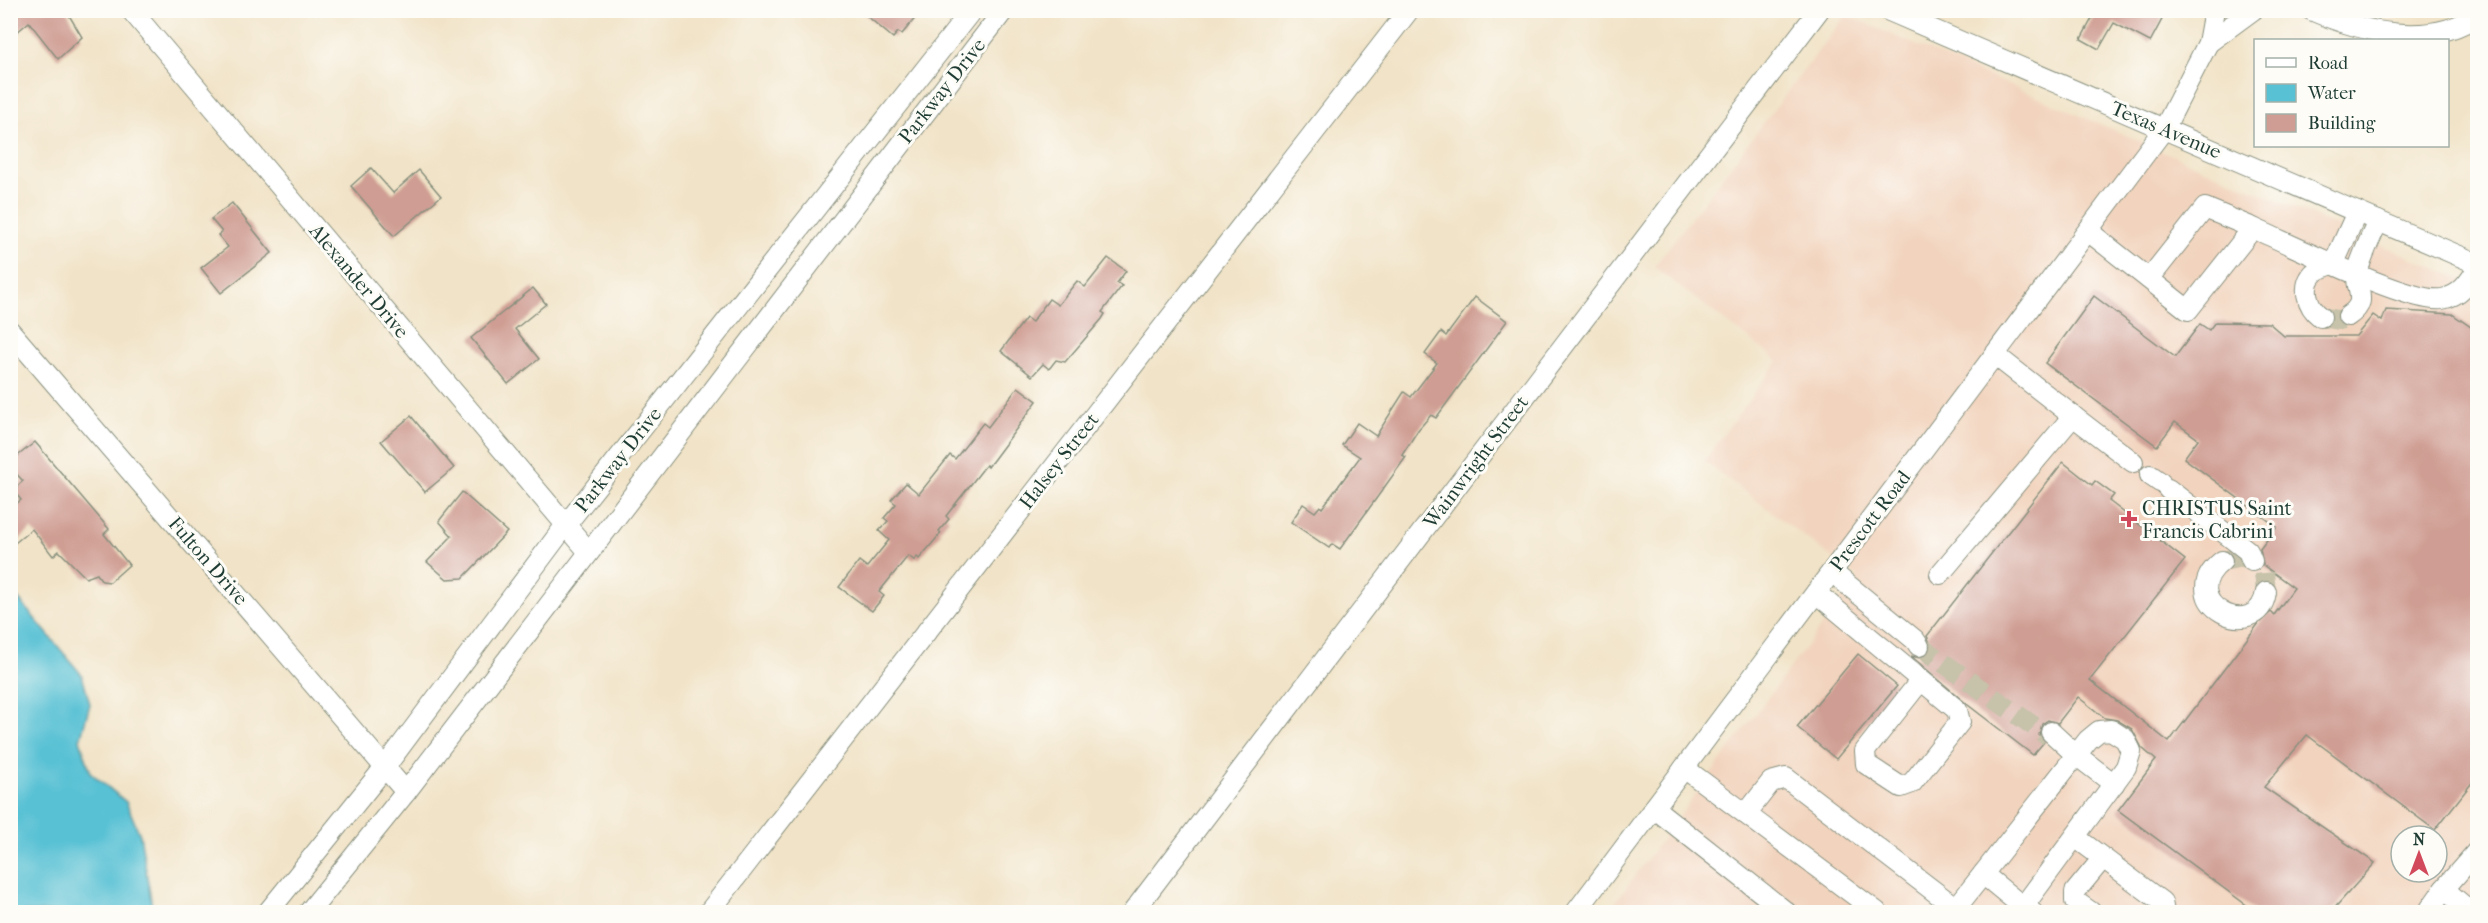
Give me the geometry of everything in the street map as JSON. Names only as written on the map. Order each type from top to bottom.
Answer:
[{"type":"street","name":"Alexander Drive","points":[[131,10],[588,551]]},
{"type":"street","name":"Parkway Drive","points":[[268,912],[385,767],[566,526],[972,10]]},
{"type":"street","name":"Parkway Drive","points":[[309,912],[406,792],[588,551],[1004,10]]},
{"type":"street","name":"Halsey Street","points":[[709,912],[1410,10]]},
{"type":"street","name":"Wainwright Street","points":[[1133,912],[1819,10]]},
{"type":"street","name":"Texas Avenue","points":[[1887,10],[2478,265]]},
{"type":"street","points":[[2208,43],[2214,10]]},
{"type":"street","points":[[2208,43],[2253,10]]},
{"type":"street","points":[[2311,10],[2352,24],[2394,33],[2433,34],[2465,24],[2478,15]]},
{"type":"street","name":"Prescott Road","points":[[1576,912],[2164,129],[2208,43]]},
{"type":"street","points":[[2149,279],[2205,208],[2356,273],[2432,300],[2444,299],[2465,287],[2478,265]]},
{"type":"street","points":[[2321,317],[2309,305],[2307,286],[2316,271],[2334,263],[2357,212]]},
{"type":"street","points":[[2348,316],[2354,312],[2361,296],[2356,273],[2378,221]]},
{"type":"street","points":[[2088,231],[2188,310],[2253,228]]},
{"type":"street","name":"Fulton Drive","points":[[10,331],[406,792]]},
{"type":"street","points":[[1995,355],[2133,462]]},
{"type":"street","points":[[1940,574],[2073,416]]},
{"type":"street","points":[[2159,482],[2248,551],[2256,571],[2261,606],[2245,616],[2226,615],[2211,603],[2206,585],[2214,567],[2222,561]]},
{"type":"street","points":[[1832,572],[1919,642]]},
{"type":"street","points":[[1816,593],[1921,680],[1957,710],[1960,722],[1912,783],[1901,787],[1866,764],[1865,751],[1921,680]]},
{"type":"street","points":[[1746,814],[1771,782],[1786,777],[1954,910],[2076,755],[2099,731],[2111,730],[2125,739],[2131,751],[2126,767],[2025,910],[1983,874]]},
{"type":"street","points":[[2051,735],[2114,784]]},
{"type":"street","points":[[1684,768],[1877,912]]},
{"type":"street","points":[[1654,808],[1786,912]]},
{"type":"street","points":[[2075,837],[2162,902],[2164,912]]},
{"type":"street","points":[[2428,912],[2444,889],[2478,850]]},
{"type":"street","points":[[2091,912],[2075,901],[2075,892],[2103,858]]},
{"type":"street","points":[[2444,889],[2471,912]]},
{"type":"shaded area","name":"CHRISTUS Saint Francis Cabrini","points":[[1846,15],[2477,286],[2477,912],[1608,912],[1858,577],[1704,461],[1778,361],[1654,267]]},
{"type":"water","points":[[10,589],[82,675],[90,704],[80,740],[91,773],[126,802],[140,835],[153,912],[11,912]]},
{"type":"building","points":[[10,10],[66,10],[82,37],[58,59],[29,22],[10,38]]},
{"type":"building","points":[[860,10],[922,10],[902,34],[898,32],[893,38]]},
{"type":"building","points":[[2091,10],[2167,10],[2150,42],[2114,23],[2099,49],[2081,39],[2095,13]]},
{"type":"building","points":[[371,168],[393,193],[419,170],[441,196],[394,236],[351,186]]},
{"type":"building","points":[[232,203],[272,253],[221,293],[201,268],[228,247],[218,235],[222,232],[211,219]]},
{"type":"building","points":[[1108,258],[1126,271],[1117,283],[1122,286],[1102,312],[1105,314],[1102,319],[1065,362],[1056,360],[1049,369],[1043,364],[1032,376],[1001,351],[1026,318],[1032,322],[1049,299],[1058,305],[1077,281],[1085,287]]},
{"type":"building","points":[[533,288],[546,304],[515,329],[539,359],[508,384],[471,338]]},
{"type":"building","points":[[2094,296],[2175,357],[2200,324],[2209,330],[2215,322],[2269,323],[2284,336],[2356,336],[2373,315],[2382,321],[2386,310],[2452,314],[2478,332],[2478,775],[2440,824],[2427,824],[2307,735],[2264,787],[2375,863],[2331,912],[2256,912],[2118,810],[2156,760],[2142,748],[2132,729],[2117,720],[2105,718],[2078,697],[2058,723],[2048,720],[2042,724],[2039,735],[2044,742],[2033,755],[1968,705],[1911,656],[1920,658],[1929,652],[1931,645],[1927,636],[2063,462],[2092,485],[2095,481],[2114,495],[2109,501],[2185,560],[2090,680],[2169,742],[2259,623],[2271,612],[2274,615],[2294,588],[2263,565],[2260,549],[2277,527],[2184,458],[2198,439],[2175,422],[2157,446],[2045,363]]},
{"type":"building","points":[[1475,297],[1507,321],[1436,418],[1431,415],[1418,430],[1402,455],[1406,457],[1340,549],[1332,544],[1329,548],[1291,522],[1303,504],[1315,512],[1320,506],[1322,508],[1360,457],[1342,445],[1357,423],[1376,436],[1404,392],[1411,397],[1437,363],[1425,354],[1441,332],[1446,336]]},
{"type":"building","points":[[1018,387],[1037,401],[988,467],[986,465],[946,516],[949,519],[939,531],[941,533],[919,559],[917,557],[914,560],[908,556],[879,592],[884,596],[872,611],[839,587],[859,561],[867,567],[889,540],[879,531],[888,521],[884,518],[896,504],[891,500],[906,483],[919,494],[950,455],[955,459],[983,423],[988,427]]},
{"type":"building","points":[[411,416],[454,468],[425,492],[381,441]]},
{"type":"building","points":[[35,442],[109,529],[104,534],[129,565],[110,582],[102,581],[97,574],[86,578],[59,551],[53,556],[32,529],[10,547],[10,509],[21,500],[13,490],[23,481],[10,467],[10,462]]},
{"type":"building","points":[[462,492],[507,532],[463,578],[447,579],[427,562],[452,536],[439,521]]},
{"type":"building","points":[[1858,654],[1897,686],[1836,759],[1797,727]]},
{"type":"tunnel","points":[[2321,317],[2339,320],[2348,316]]},
{"type":"tunnel","points":[[2222,561],[2242,557]]},
{"type":"tunnel","points":[[2264,573],[2266,592]]},
{"type":"tunnel","points":[[1919,646],[2048,736]]},
{"type":"place","name":"CHRISTUS Saint Francis Cabrini","points":[[2129,519]]}]
